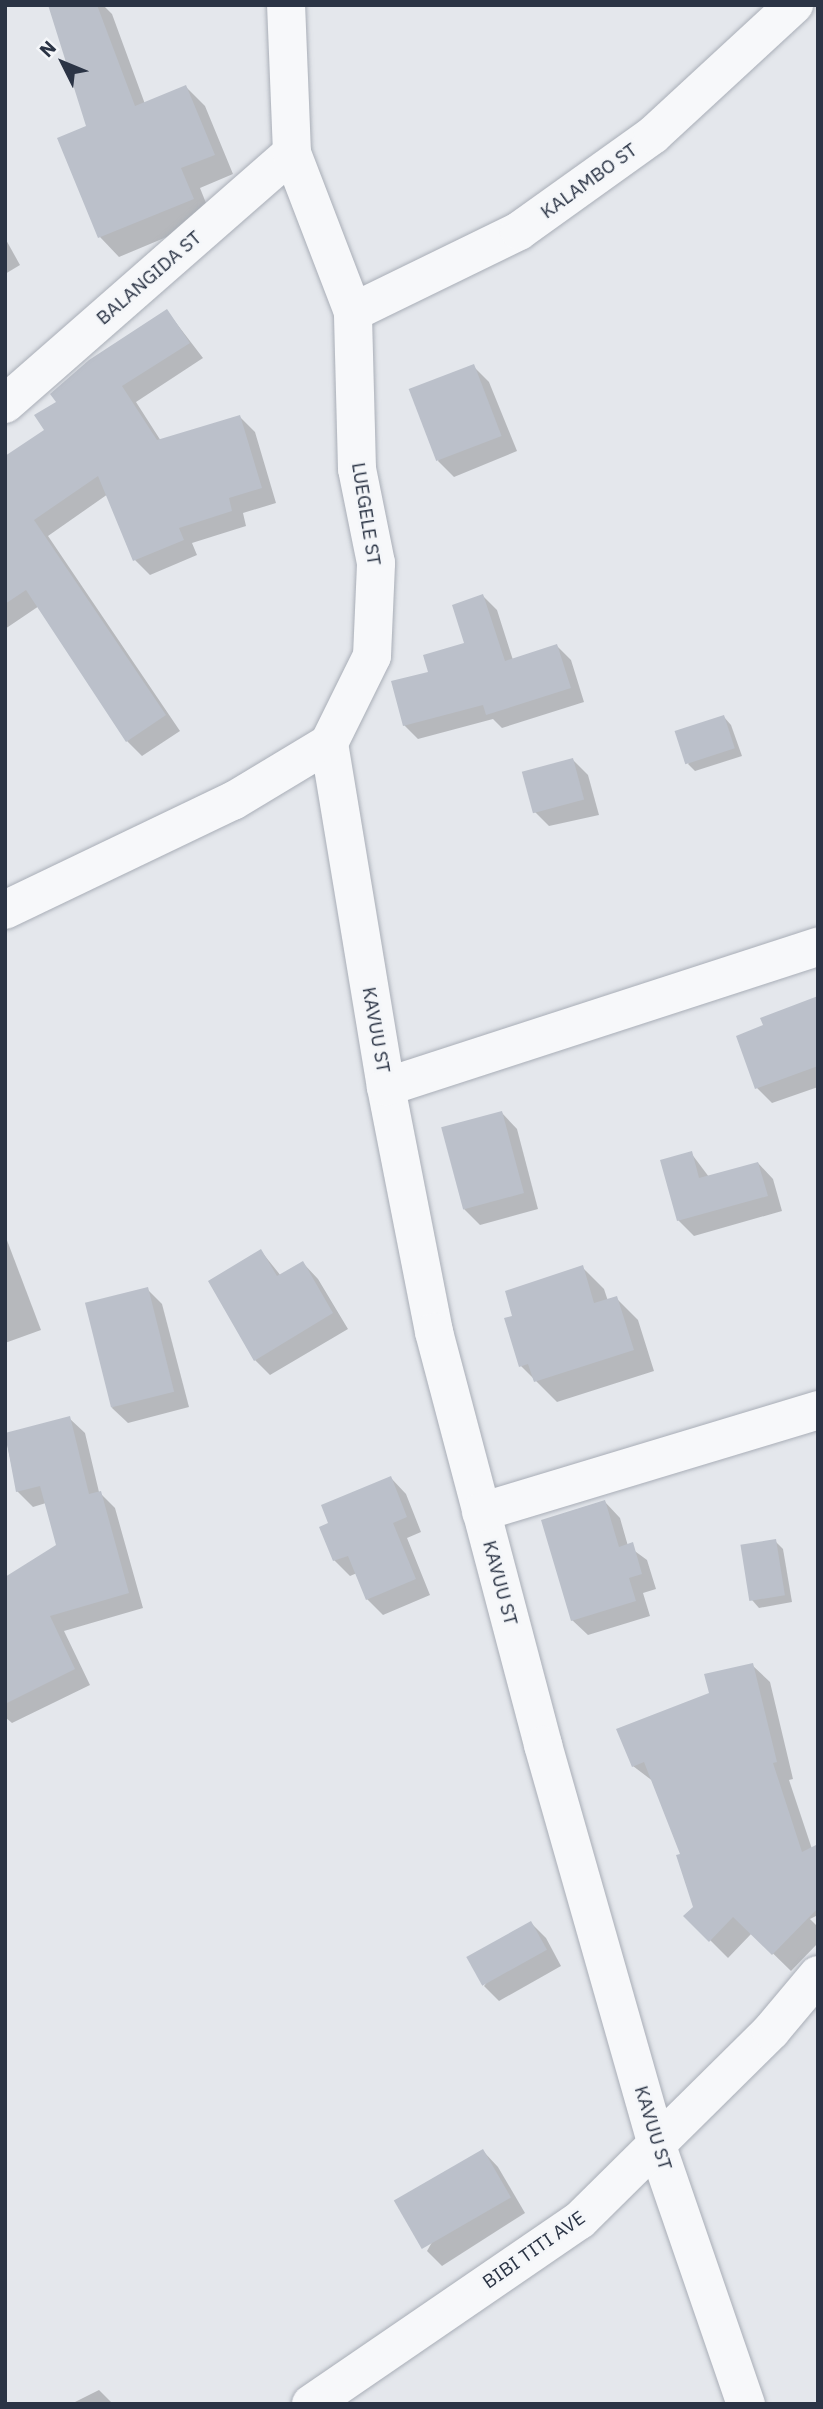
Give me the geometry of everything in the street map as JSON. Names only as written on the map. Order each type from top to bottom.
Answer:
[{"type":"street","name":"LUEGELE ST","points":[[286,5],[292,153],[353,312],[357,469],[376,563],[372,656],[329,743]]},
{"type":"street","name":"KALAMBO ST","points":[[353,312],[519,231],[653,135],[794,5]]},
{"type":"street","name":"BALANGIDA ST","points":[[5,404],[292,153]]},
{"type":"street","points":[[5,910],[233,801],[329,743]]},
{"type":"street","name":"KAVUU ST","points":[[329,743],[386,1087],[434,1332],[481,1512],[657,2146],[746,2404]]},
{"type":"street","points":[[386,1087],[818,947]]},
{"type":"street","points":[[481,1512],[818,1410]]},
{"type":"street","name":"BIBI TITI AVE","points":[[312,2404],[580,2220],[771,2031],[818,1975]]},
{"type":"building","points":[[48,5],[97,5],[135,106],[186,85],[215,155],[181,168],[194,199],[98,238],[57,138],[86,126]]},
{"type":"building","points":[[167,309],[190,343],[122,386],[157,440],[240,415],[262,488],[229,498],[232,511],[179,528],[184,540],[133,561],[98,476],[34,520],[166,715],[126,742],[26,590],[5,604],[5,456],[44,430],[34,415],[56,402],[50,394],[89,360]]},
{"type":"building","points":[[474,364],[502,436],[436,461],[409,389]]},
{"type":"building","points":[[483,594],[505,661],[557,644],[571,688],[486,715],[483,705],[403,726],[391,681],[428,672],[423,655],[464,643],[452,605]]},
{"type":"building","points":[[724,715],[735,748],[685,764],[675,731]]},
{"type":"building","points":[[573,758],[584,800],[533,813],[522,772]]},
{"type":"building","points":[[818,996],[818,1066],[755,1089],[736,1036],[763,1025],[760,1018]]},
{"type":"building","points":[[502,1111],[524,1193],[463,1209],[441,1127]]},
{"type":"building","points":[[692,1151],[699,1178],[758,1162],[768,1196],[677,1221],[660,1160]]},
{"type":"building","points":[[261,1249],[277,1276],[303,1261],[333,1313],[254,1361],[208,1281]]},
{"type":"building","points":[[583,1265],[594,1303],[617,1296],[634,1350],[534,1382],[528,1364],[519,1367],[504,1318],[512,1316],[505,1291]]},
{"type":"building","points":[[148,1287],[174,1392],[111,1408],[85,1303]]},
{"type":"building","points":[[70,1416],[89,1494],[101,1491],[129,1593],[50,1616],[75,1669],[5,1704],[5,1577],[56,1545],[40,1486],[16,1492],[5,1433]]},
{"type":"building","points":[[391,1476],[407,1517],[393,1523],[416,1579],[366,1600],[348,1556],[333,1561],[319,1527],[328,1523],[321,1505]]},
{"type":"building","points":[[605,1500],[619,1547],[633,1542],[642,1574],[629,1578],[636,1601],[571,1621],[541,1520]]},
{"type":"building","points":[[776,1539],[785,1595],[749,1601],[740,1545]]},
{"type":"building","points":[[753,1663],[777,1762],[773,1763],[802,1852],[818,1844],[818,1908],[772,1955],[733,1917],[709,1942],[683,1916],[693,1907],[676,1855],[680,1854],[644,1762],[632,1767],[616,1729],[709,1693],[704,1674]]},
{"type":"building","points":[[531,1921],[547,1950],[482,1986],[466,1957]]},
{"type":"building","points":[[483,2149],[511,2197],[422,2249],[394,2200]]}]
